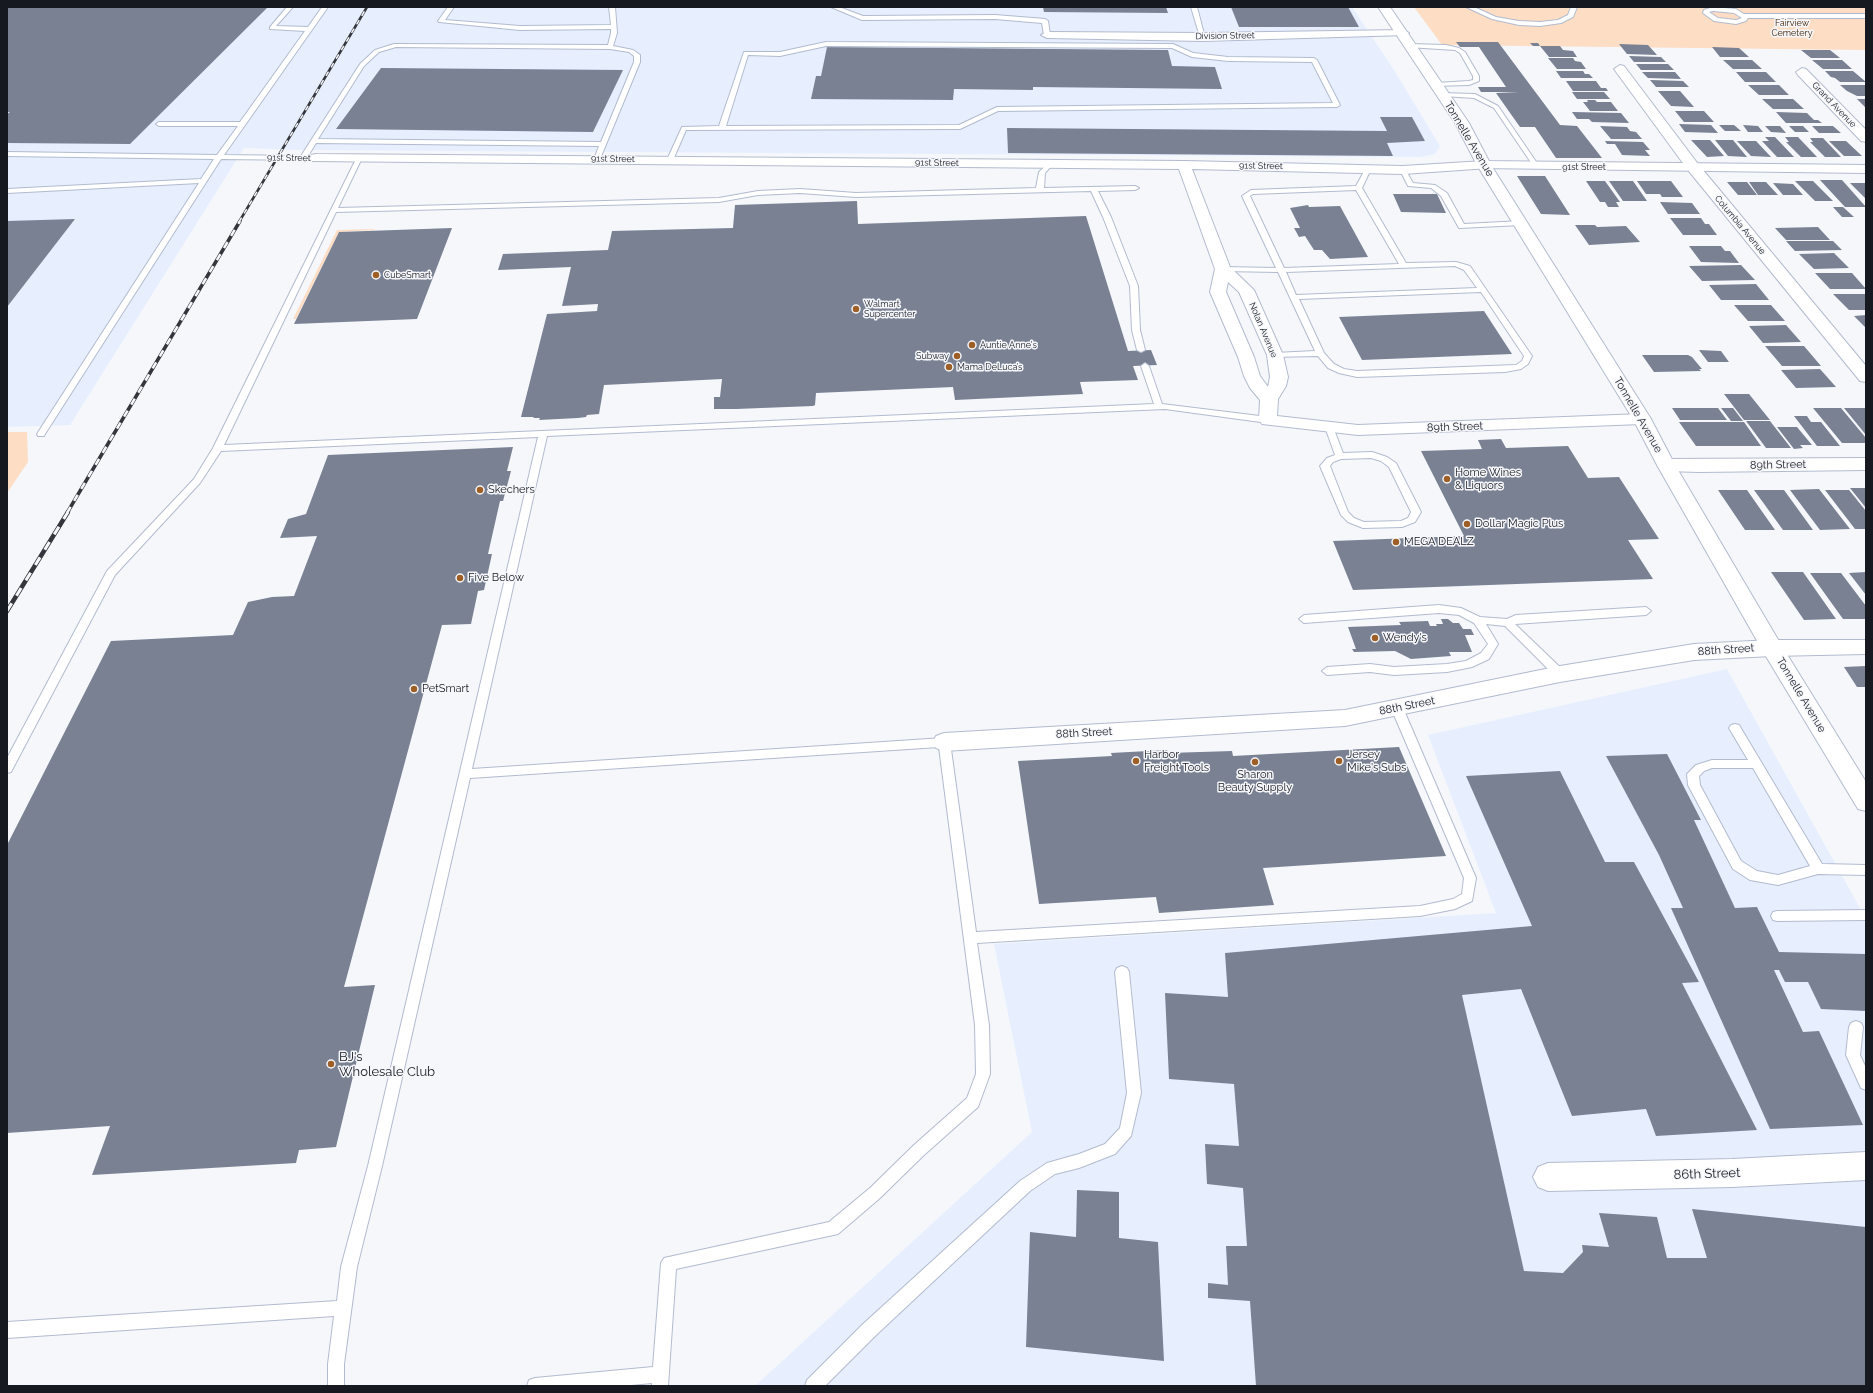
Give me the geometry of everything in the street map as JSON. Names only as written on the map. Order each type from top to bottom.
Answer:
[{"type":"street","name":"Tonnelle Avenue","points":[[1384,7],[1403,33],[1410,46],[1462,123],[1484,165],[1522,223],[1642,419],[1666,465],[1772,648],[1866,802]]},
{"type":"street","name":"Division Street","points":[[1047,35],[1172,41],[1203,37],[1403,33]]},
{"type":"street","name":"Columbia Avenue","points":[[1620,69],[1693,167],[1866,377]]},
{"type":"street","name":"Grand Avenue","points":[[1802,72],[1866,138]]},
{"type":"street","name":"91st Street","points":[[310,158],[597,159],[1184,165],[1403,170],[1484,165],[1866,169]]},
{"type":"street","name":"Nolan Avenue","points":[[1184,165],[1223,269],[1246,290],[1275,355],[1279,377],[1278,386],[1269,399],[1268,420]]},
{"type":"street","points":[[1223,269],[1218,292],[1246,357],[1252,376],[1256,384],[1269,399]]},
{"type":"street","name":"89th Street","points":[[1268,420],[1358,430],[1642,419]]},
{"type":"street","name":"89th Street","points":[[1666,465],[1866,464]]},
{"type":"street","name":"88th Street","points":[[944,742],[1345,718],[1560,674],[1694,652],[1772,648],[1866,648]]},
{"type":"street","name":"86th Street","points":[[1548,1177],[1732,1173],[1866,1166]]},
{"type":"lane","points":[[290,7],[272,28],[310,29]]},
{"type":"lane","points":[[41,434],[219,157],[325,7]]},
{"type":"lane","points":[[451,7],[441,21],[520,28],[613,27]]},
{"type":"lane","points":[[610,47],[614,33],[612,7]]},
{"type":"lane","points":[[834,7],[862,18],[995,14],[1045,21],[1047,35]]},
{"type":"lane","points":[[1194,7],[1203,37]]},
{"type":"lane","points":[[1469,7],[1494,18],[1519,23],[1540,24],[1559,22],[1571,16],[1574,7]]},
{"type":"lane","points":[[1744,16],[1744,20],[1730,22],[1711,18],[1706,13],[1709,10],[1724,9],[1744,16],[1866,16]]},
{"type":"lane","points":[[670,160],[684,128],[722,128],[960,127],[997,109],[1337,105],[1314,60],[1228,59],[1192,54],[1172,41],[826,44],[780,54],[746,53],[722,128]]},
{"type":"lane","points":[[310,158],[315,141],[362,65],[377,51],[396,45],[610,47],[630,51],[637,55],[637,62],[597,159]]},
{"type":"lane","points":[[1410,46],[1446,47],[1457,49],[1462,52],[1476,76],[1476,81],[1439,90]]},
{"type":"lane","points":[[1439,90],[1475,96],[1496,107],[1536,166]]},
{"type":"lane","points":[[159,124],[242,124]]},
{"type":"lane","points":[[315,141],[602,144]]},
{"type":"lane","name":"91st Street","points":[[7,154],[310,158]]},
{"type":"lane","points":[[7,769],[111,574],[197,481],[218,448],[359,158]]},
{"type":"lane","points":[[1040,190],[1042,172],[1050,164]]},
{"type":"lane","points":[[1358,188],[1368,169]]},
{"type":"lane","points":[[1403,170],[1410,185],[1433,186],[1444,195],[1462,226],[1522,223]]},
{"type":"lane","points":[[7,191],[203,182]]},
{"type":"lane","points":[[334,210],[719,200],[758,193],[779,192],[819,192],[856,195],[1135,188]]},
{"type":"lane","points":[[1358,188],[1404,266]]},
{"type":"lane","points":[[1223,269],[1281,270],[1456,264],[1467,268],[1483,290],[1528,356],[1525,362],[1518,367],[1358,374],[1342,371],[1331,366],[1320,353],[1293,297],[1281,270],[1246,196],[1251,192],[1358,188]]},
{"type":"lane","points":[[1093,189],[1107,217],[1134,286],[1136,330],[1141,350]]},
{"type":"lane","points":[[1293,297],[1483,290]]},
{"type":"lane","points":[[1275,355],[1320,353]]},
{"type":"lane","points":[[1145,366],[1159,407]]},
{"type":"lane","points":[[218,448],[1159,407],[1268,420]]},
{"type":"lane","points":[[1329,427],[1340,456]]},
{"type":"lane","points":[[336,1386],[336,1364],[349,1267],[375,1166],[543,434]]},
{"type":"lane","points":[[1372,455],[1384,459],[1393,465],[1416,512],[1412,520],[1402,524],[1363,525],[1352,520],[1344,513],[1325,466],[1330,460],[1340,456],[1372,455]]},
{"type":"lane","points":[[1304,619],[1439,609],[1461,612],[1478,620],[1508,623],[1516,619],[1646,611]]},
{"type":"lane","points":[[1327,671],[1370,668],[1394,671],[1447,668],[1468,664],[1485,656],[1493,644],[1478,620]]},
{"type":"lane","points":[[1508,623],[1560,674]]},
{"type":"lane","points":[[970,938],[1420,911],[1456,904],[1468,897],[1470,878],[1397,708]]},
{"type":"lane","points":[[1735,728],[1818,869]]},
{"type":"lane","points":[[465,774],[944,742],[982,1025],[983,1074],[973,1102],[919,1150],[875,1193],[833,1229],[669,1263],[661,1380],[535,1386]]},
{"type":"lane","points":[[1756,764],[1712,764],[1700,768],[1693,774],[1694,785],[1737,865],[1754,876],[1778,880],[1818,869],[1866,870]]},
{"type":"lane","points":[[1777,916],[1866,915]]},
{"type":"lane","points":[[813,1386],[868,1331],[1025,1186],[1052,1168],[1079,1161],[1110,1149],[1126,1131],[1134,1093],[1122,972]]},
{"type":"lane","points":[[1856,1027],[1853,1055],[1866,1083]]},
{"type":"lane","points":[[7,1330],[343,1308]]},
{"type":"shaded area","points":[[7,7],[1352,7],[1394,70],[1440,146],[1435,154],[1421,157],[296,150],[244,148],[70,425],[7,427]]},
{"type":"shaded area","points":[[1727,669],[1866,919],[1866,1386],[755,1386],[1032,1132],[994,944],[1496,913],[1428,735]]},
{"type":"green space","name":"Fairview Cemetery","points":[[1414,7],[1866,7],[1866,50],[1442,45]]},
{"type":"green space","points":[[375,229],[339,232],[296,319],[293,319],[337,230]]},
{"type":"green space","points":[[7,432],[27,432],[28,462],[7,493]]},
{"type":"building","points":[[7,7],[268,7],[130,144],[7,143],[7,114],[10,112],[7,112]]},
{"type":"building","points":[[1043,7],[1166,7],[1168,13],[1044,12]]},
{"type":"building","points":[[1231,7],[1348,7],[1359,27],[1239,27]]},
{"type":"building","points":[[1456,42],[1498,42],[1560,125],[1577,126],[1602,158],[1556,158],[1535,127],[1520,127],[1496,93],[1519,92],[1481,92],[1478,87],[1506,87],[1479,47],[1460,47]]},
{"type":"building","points":[[1530,43],[1538,43],[1540,46],[1533,46]]},
{"type":"building","points":[[1619,44],[1648,45],[1657,55],[1627,54]]},
{"type":"building","points":[[1540,46],[1560,46],[1563,50],[1573,51],[1577,57],[1549,57]]},
{"type":"building","points":[[827,47],[1168,50],[1172,66],[1215,67],[1222,89],[1033,87],[1033,90],[954,89],[953,100],[811,99],[816,76],[821,76]]},
{"type":"building","points":[[1712,47],[1739,48],[1749,57],[1720,57]]},
{"type":"building","points":[[1801,50],[1830,50],[1840,58],[1811,58]]},
{"type":"building","points":[[1629,56],[1661,57],[1666,62],[1634,62]]},
{"type":"building","points":[[1548,58],[1573,58],[1575,61],[1581,62],[1586,69],[1557,69]]},
{"type":"building","points":[[1723,60],[1752,60],[1762,69],[1733,69]]},
{"type":"building","points":[[1812,60],[1842,60],[1852,69],[1823,69]]},
{"type":"building","points":[[1636,64],[1668,64],[1674,70],[1641,70]]},
{"type":"building","points":[[381,68],[623,70],[593,132],[336,129]]},
{"type":"building","points":[[1556,71],[1583,71],[1585,74],[1589,74],[1593,78],[1561,78]]},
{"type":"building","points":[[1825,71],[1853,71],[1866,82],[1840,82],[1831,77]]},
{"type":"building","points":[[1642,72],[1675,72],[1681,79],[1648,78]]},
{"type":"building","points":[[1736,72],[1766,72],[1776,82],[1745,82]]},
{"type":"building","points":[[1650,80],[1683,81],[1689,87],[1656,87]]},
{"type":"building","points":[[1566,81],[1596,81],[1601,88],[1606,88],[1608,91],[1573,91]]},
{"type":"building","points":[[1748,85],[1779,85],[1789,95],[1759,95]]},
{"type":"building","points":[[1840,85],[1866,85],[1866,96],[1857,96],[1847,91]]},
{"type":"building","points":[[1658,91],[1680,91],[1694,107],[1671,106]]},
{"type":"building","points":[[1572,92],[1604,92],[1610,99],[1577,99]]},
{"type":"building","points":[[1762,99],[1793,99],[1804,109],[1773,109]]},
{"type":"building","points":[[1857,99],[1866,99],[1866,108]]},
{"type":"building","points":[[1587,100],[1611,102],[1618,111],[1590,111],[1583,102],[1588,102]]},
{"type":"building","points":[[1675,111],[1704,111],[1714,122],[1684,122]]},
{"type":"building","points":[[1572,112],[1621,113],[1629,123],[1592,122],[1589,119],[1577,119]]},
{"type":"building","points":[[1776,112],[1807,113],[1814,120],[1818,120],[1822,123],[1786,123]]},
{"type":"building","points":[[1380,117],[1412,117],[1425,141],[1387,143],[1393,156],[1008,153],[1007,128],[1387,131]]},
{"type":"building","points":[[1679,124],[1711,125],[1718,133],[1685,132]]},
{"type":"building","points":[[1719,125],[1734,125],[1741,131],[1725,131]]},
{"type":"building","points":[[1743,125],[1758,126],[1763,132],[1748,132]]},
{"type":"building","points":[[1600,126],[1627,127],[1630,131],[1636,132],[1642,139],[1611,139]]},
{"type":"building","points":[[1765,126],[1780,126],[1786,133],[1771,132]]},
{"type":"building","points":[[1789,126],[1803,126],[1809,132],[1795,132]]},
{"type":"building","points":[[1812,126],[1833,126],[1841,133],[1819,133]]},
{"type":"building","points":[[1765,137],[1775,137],[1794,157],[1777,157],[1762,141],[1769,141]]},
{"type":"building","points":[[1785,137],[1798,137],[1817,157],[1801,157],[1786,142],[1789,142]]},
{"type":"building","points":[[1810,138],[1823,138],[1841,157],[1825,157],[1810,142],[1813,142]]},
{"type":"building","points":[[1691,140],[1710,140],[1724,156],[1707,157]]},
{"type":"building","points":[[1715,140],[1733,140],[1747,157],[1728,156]]},
{"type":"building","points":[[1605,141],[1643,142],[1650,150],[1645,150],[1650,156],[1622,155],[1615,144],[1607,144]]},
{"type":"building","points":[[1737,141],[1756,141],[1771,157],[1751,156]]},
{"type":"building","points":[[1829,141],[1846,141],[1862,156],[1844,156]]},
{"type":"building","points":[[1517,176],[1545,176],[1570,215],[1541,214]]},
{"type":"building","points":[[1820,180],[1842,180],[1866,207],[1845,207]]},
{"type":"building","points":[[1586,181],[1605,181],[1620,202],[1616,202],[1619,207],[1608,207],[1605,202],[1600,202]]},
{"type":"building","points":[[1609,181],[1633,181],[1647,201],[1623,201]]},
{"type":"building","points":[[1637,181],[1671,181],[1683,197],[1662,197],[1660,194],[1646,194]]},
{"type":"building","points":[[1795,181],[1813,181],[1833,201],[1815,201]]},
{"type":"building","points":[[1727,182],[1747,182],[1757,195],[1738,195]]},
{"type":"building","points":[[1749,182],[1766,182],[1778,195],[1758,195]]},
{"type":"building","points":[[1773,183],[1793,184],[1803,195],[1783,195]]},
{"type":"building","points":[[1850,183],[1866,183],[1866,199]]},
{"type":"building","points":[[1393,194],[1437,194],[1446,213],[1401,212]]},
{"type":"building","name":"Walmart Supercenter","points":[[857,201],[858,224],[1086,216],[1128,351],[1151,350],[1157,365],[1133,366],[1138,380],[1080,382],[1083,394],[955,400],[953,387],[816,393],[815,405],[813,406],[736,409],[714,409],[714,397],[720,397],[722,379],[604,385],[599,414],[587,415],[586,417],[578,418],[539,420],[540,418],[521,417],[547,314],[597,311],[598,304],[562,306],[571,267],[498,270],[503,254],[608,250],[612,231],[733,228],[735,205]]},
{"type":"building","points":[[1660,202],[1692,203],[1700,214],[1668,214]]},
{"type":"building","points":[[1308,205],[1309,207],[1340,206],[1368,257],[1330,259],[1322,250],[1314,250],[1305,236],[1299,237],[1294,228],[1300,228],[1290,208]]},
{"type":"building","points":[[1833,207],[1843,207],[1854,217],[1842,217]]},
{"type":"building","points":[[1670,218],[1701,218],[1705,224],[1709,224],[1717,235],[1683,235]]},
{"type":"building","points":[[75,219],[7,307],[7,221]]},
{"type":"building","points":[[1575,225],[1595,225],[1597,227],[1626,226],[1640,242],[1589,245]]},
{"type":"building","points":[[1818,227],[1830,240],[1786,240],[1775,228]]},
{"type":"building","name":"CubeSmart","points":[[452,228],[417,319],[294,324],[339,232]]},
{"type":"building","points":[[1786,241],[1833,241],[1842,250],[1795,251]]},
{"type":"building","points":[[1689,246],[1721,246],[1725,251],[1730,251],[1739,263],[1701,262]]},
{"type":"building","points":[[1834,253],[1849,268],[1814,269],[1799,254]]},
{"type":"building","points":[[1741,265],[1755,280],[1702,281],[1689,266]]},
{"type":"building","points":[[1815,273],[1852,273],[1866,289],[1830,289]]},
{"type":"building","points":[[1756,284],[1769,300],[1721,300],[1709,285]]},
{"type":"building","points":[[1833,294],[1866,294],[1866,310],[1849,310]]},
{"type":"building","points":[[1734,305],[1771,305],[1785,321],[1748,321]]},
{"type":"building","points":[[1484,311],[1512,354],[1362,360],[1339,317]]},
{"type":"building","points":[[1866,315],[1866,328],[1854,316]]},
{"type":"building","points":[[1786,325],[1801,342],[1763,343],[1749,326]]},
{"type":"building","points":[[1765,346],[1804,346],[1821,366],[1782,366]]},
{"type":"building","points":[[1699,350],[1721,351],[1729,362],[1708,362]]},
{"type":"building","points":[[1642,355],[1688,355],[1692,357],[1702,369],[1699,369],[1701,371],[1654,372]]},
{"type":"building","points":[[1820,369],[1836,387],[1796,388],[1781,370]]},
{"type":"building","points":[[1724,394],[1749,394],[1770,420],[1744,420]]},
{"type":"building","points":[[1672,408],[1718,408],[1727,420],[1680,420]]},
{"type":"building","points":[[1721,408],[1733,408],[1743,421],[1731,421]]},
{"type":"building","points":[[1813,408],[1841,408],[1866,438],[1866,443],[1842,443]]},
{"type":"building","points":[[1844,408],[1866,408],[1866,435]]},
{"type":"building","points":[[1794,416],[1807,416],[1811,422],[1821,422],[1840,446],[1817,446]]},
{"type":"building","points":[[1746,421],[1770,421],[1791,448],[1766,448]]},
{"type":"building","points":[[1679,422],[1744,422],[1761,446],[1696,446]]},
{"type":"building","points":[[1777,427],[1797,427],[1812,445],[1800,445],[1803,448],[1794,449]]},
{"type":"building","points":[[1501,439],[1506,448],[1568,446],[1588,478],[1619,477],[1659,539],[1628,540],[1653,579],[1353,590],[1333,541],[1464,536],[1421,451],[1482,449],[1478,440]]},
{"type":"building","points":[[513,447],[507,471],[511,471],[503,501],[500,501],[488,554],[492,554],[484,590],[478,591],[471,624],[442,625],[344,987],[375,985],[336,1147],[299,1150],[296,1163],[92,1175],[110,1126],[7,1133],[7,845],[111,641],[233,635],[248,602],[272,597],[294,596],[317,536],[280,538],[288,519],[306,514],[328,455]]},
{"type":"building","points":[[1850,488],[1866,488],[1866,508]]},
{"type":"building","points":[[1819,489],[1850,529],[1820,530],[1790,490]]},
{"type":"building","points":[[1718,490],[1747,490],[1775,530],[1745,530]]},
{"type":"building","points":[[1754,490],[1784,490],[1813,530],[1783,530]]},
{"type":"building","points":[[1825,490],[1849,490],[1866,511],[1866,529],[1855,529]]},
{"type":"building","points":[[1771,572],[1803,572],[1836,619],[1804,620]]},
{"type":"building","points":[[1866,572],[1866,595],[1849,573]]},
{"type":"building","points":[[1810,573],[1841,573],[1866,606],[1866,619],[1843,619]]},
{"type":"building","points":[[1441,619],[1448,619],[1453,623],[1459,623],[1463,629],[1471,629],[1474,635],[1465,635],[1472,652],[1449,652],[1451,656],[1411,659],[1395,651],[1354,652],[1352,649],[1356,649],[1348,627],[1401,625],[1399,622],[1428,621],[1430,626],[1437,626],[1436,624],[1443,624]]},
{"type":"building","points":[[1866,666],[1866,687],[1857,687],[1844,667]]},
{"type":"building","points":[[1399,747],[1446,856],[1263,868],[1274,905],[1159,913],[1156,897],[1039,904],[1018,761],[1112,756],[1111,753],[1167,750],[1168,753],[1232,751],[1233,756]]},
{"type":"building","points":[[1667,754],[1701,820],[1694,820],[1735,908],[1757,907],[1779,952],[1866,954],[1866,1011],[1821,1009],[1808,982],[1785,982],[1779,970],[1774,970],[1803,1032],[1819,1031],[1863,1125],[1770,1129],[1671,908],[1683,908],[1659,855],[1606,756]]},
{"type":"building","points":[[1560,771],[1605,862],[1634,862],[1699,982],[1682,983],[1757,1130],[1656,1136],[1646,1109],[1572,1116],[1521,989],[1462,995],[1524,1271],[1563,1273],[1583,1252],[1582,1245],[1609,1247],[1599,1213],[1657,1217],[1667,1258],[1707,1258],[1692,1209],[1866,1227],[1866,1386],[1256,1386],[1250,1301],[1208,1298],[1208,1283],[1228,1285],[1226,1246],[1247,1246],[1243,1188],[1207,1184],[1205,1144],[1239,1146],[1234,1084],[1169,1079],[1165,993],[1228,997],[1225,953],[1532,926],[1466,776]]},
{"type":"building","points":[[1077,1190],[1119,1192],[1119,1238],[1158,1242],[1164,1361],[1026,1347],[1030,1232],[1076,1237]]},
{"type":"railway","points":[[239,222],[367,7]]},
{"type":"railway","points":[[67,513],[240,221]]},
{"type":"railway","points":[[7,611],[68,512]]},
{"type":"place","name":"CubeSmart","points":[[376,275]]},
{"type":"place","name":"Walmart Supercenter","points":[[856,309]]},
{"type":"place","name":"Auntie Anne's","points":[[972,345]]},
{"type":"place","name":"Subway","points":[[957,356]]},
{"type":"place","name":"Mama DeLuca’s","points":[[949,367]]},
{"type":"place","name":"Home Wines & Liquors","points":[[1447,479]]},
{"type":"place","name":"Skechers","points":[[480,490]]},
{"type":"place","name":"Dollar Magic Plus","points":[[1467,524]]},
{"type":"place","name":"MEGA DEALZ","points":[[1396,542]]},
{"type":"place","name":"Five Below","points":[[460,578]]},
{"type":"place","name":"Wendy's","points":[[1375,638]]},
{"type":"place","name":"PetSmart","points":[[414,689]]},
{"type":"place","name":"Harbor Freight Tools","points":[[1136,761]]},
{"type":"place","name":"Jersey Mike's Subs","points":[[1339,761]]},
{"type":"place","name":"Sharon Beauty Supply","points":[[1255,762]]},
{"type":"place","name":"BJ's Wholesale Club","points":[[331,1064]]}]
